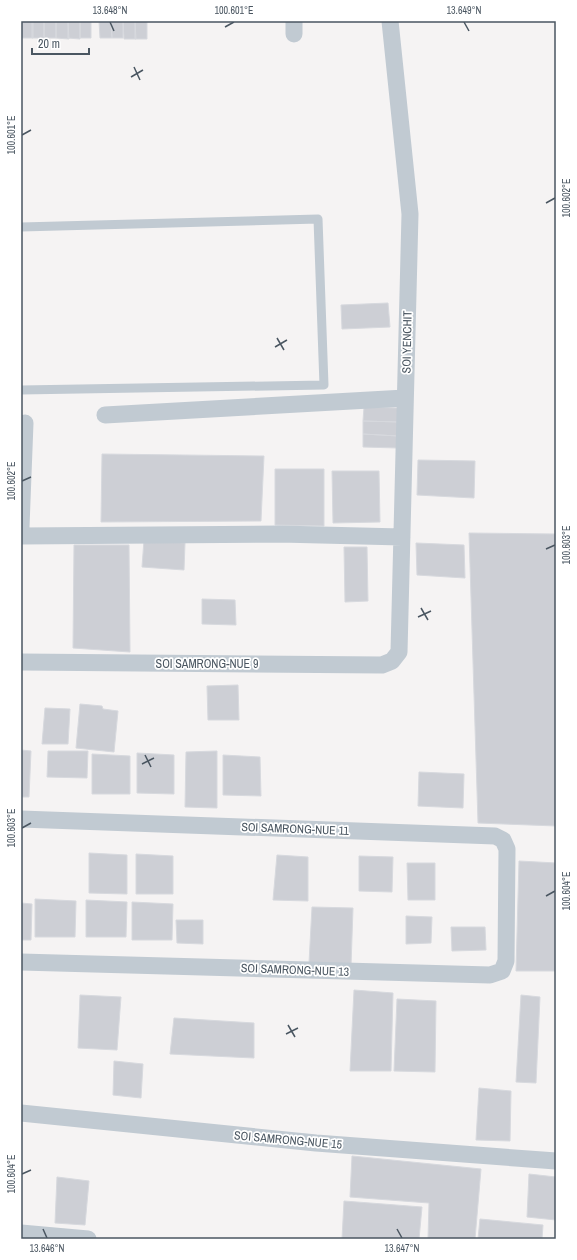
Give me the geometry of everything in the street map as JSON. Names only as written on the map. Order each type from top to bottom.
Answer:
[{"type":"street","name":"SOI YENCHIT","points":[[390,21],[410,214],[399,652],[392,661]]},
{"type":"street","points":[[105,415],[405,398]]},
{"type":"street","points":[[21,527],[26,423]]},
{"type":"street","points":[[21,536],[280,534],[402,537]]},
{"type":"street","name":"SOI SAMRONG-NUE 9","points":[[21,662],[382,665],[392,661]]},
{"type":"street","name":"SOI SAMRONG-NUE 11","points":[[21,819],[495,836],[503,840],[507,849],[506,905]]},
{"type":"street","name":"SOI SAMRONG-NUE 13","points":[[21,962],[490,975],[502,971],[506,961],[506,905]]},
{"type":"street","name":"SOI SAMRONG-NUE 15","points":[[21,1113],[316,1143],[556,1161]]},
{"type":"street","points":[[21,1233],[88,1239]]},
{"type":"lane","points":[[21,227],[318,219],[324,384],[21,390]]},
{"type":"building","points":[[21,21],[33,21],[33,38],[21,38]]},
{"type":"building","points":[[32,21],[44,21],[44,38],[32,38]]},
{"type":"building","points":[[44,21],[56,21],[56,38],[44,38]]},
{"type":"building","points":[[56,21],[68,21],[69,39],[56,38]]},
{"type":"building","points":[[68,21],[80,21],[80,39],[68,38]]},
{"type":"building","points":[[80,21],[91,21],[91,38],[80,38]]},
{"type":"building","points":[[99,21],[111,21],[112,38],[100,38]]},
{"type":"building","points":[[111,21],[123,21],[123,38],[112,38]]},
{"type":"building","points":[[123,21],[135,21],[136,39],[124,39]]},
{"type":"building","points":[[135,21],[147,21],[147,39],[135,39]]},
{"type":"building","points":[[388,303],[390,327],[342,329],[341,305]]},
{"type":"building","points":[[364,407],[399,408],[399,422],[363,421]]},
{"type":"building","points":[[363,421],[399,422],[398,436],[363,434]]},
{"type":"building","points":[[363,434],[398,436],[398,448],[363,447]]},
{"type":"building","points":[[102,454],[264,456],[261,521],[101,522]]},
{"type":"building","points":[[418,460],[475,461],[474,498],[417,495]]},
{"type":"building","points":[[275,469],[324,469],[324,526],[275,525]]},
{"type":"building","points":[[332,471],[379,471],[380,522],[333,523]]},
{"type":"building","points":[[469,533],[556,534],[556,826],[478,823]]},
{"type":"building","points":[[144,540],[185,543],[184,570],[142,567]]},
{"type":"building","points":[[416,543],[464,545],[465,578],[417,575]]},
{"type":"building","points":[[74,545],[129,545],[130,652],[73,648]]},
{"type":"building","points":[[344,547],[367,547],[368,601],[345,602]]},
{"type":"building","points":[[202,599],[235,600],[236,625],[202,624]]},
{"type":"building","points":[[238,685],[239,720],[208,720],[207,686]]},
{"type":"building","points":[[80,704],[102,706],[103,709],[118,711],[114,752],[76,748]]},
{"type":"building","points":[[45,708],[70,709],[68,744],[42,744]]},
{"type":"building","points":[[21,750],[31,751],[29,797],[21,797]]},
{"type":"building","points":[[48,751],[88,751],[87,778],[47,777]]},
{"type":"building","points":[[217,751],[217,808],[185,807],[186,752]]},
{"type":"building","points":[[137,753],[174,755],[174,794],[137,793]]},
{"type":"building","points":[[92,754],[130,756],[130,794],[92,794]]},
{"type":"building","points":[[223,755],[260,757],[261,796],[223,795]]},
{"type":"building","points":[[419,772],[464,774],[463,808],[418,806]]},
{"type":"building","points":[[89,853],[127,855],[127,894],[89,893]]},
{"type":"building","points":[[136,854],[173,856],[173,894],[136,894]]},
{"type":"building","points":[[277,855],[308,857],[308,901],[273,900]]},
{"type":"building","points":[[359,856],[393,857],[392,892],[359,891]]},
{"type":"building","points":[[519,861],[556,863],[556,971],[516,971]]},
{"type":"building","points":[[407,863],[435,863],[435,900],[408,900]]},
{"type":"building","points":[[35,899],[76,901],[75,937],[35,937]]},
{"type":"building","points":[[86,900],[127,902],[126,937],[86,937]]},
{"type":"building","points":[[132,902],[173,904],[172,940],[132,940]]},
{"type":"building","points":[[21,903],[32,904],[31,940],[21,940]]},
{"type":"building","points":[[312,907],[353,908],[351,966],[309,963]]},
{"type":"building","points":[[406,916],[432,917],[431,943],[406,944]]},
{"type":"building","points":[[176,920],[203,920],[203,944],[177,943]]},
{"type":"building","points":[[451,927],[485,927],[486,950],[452,951]]},
{"type":"building","points":[[354,990],[393,993],[391,1071],[350,1071]]},
{"type":"building","points":[[80,995],[121,997],[117,1050],[78,1048]]},
{"type":"building","points":[[521,995],[540,997],[536,1083],[516,1082]]},
{"type":"building","points":[[397,999],[436,1001],[435,1072],[394,1071]]},
{"type":"building","points":[[174,1018],[254,1023],[254,1058],[170,1054]]},
{"type":"building","points":[[114,1061],[143,1064],[141,1098],[113,1095]]},
{"type":"building","points":[[479,1088],[511,1091],[510,1141],[476,1140]]},
{"type":"building","points":[[352,1156],[481,1169],[475,1239],[428,1239],[429,1203],[350,1197]]},
{"type":"building","points":[[529,1174],[556,1177],[556,1220],[527,1217]]},
{"type":"building","points":[[57,1177],[89,1181],[85,1225],[55,1223]]},
{"type":"building","points":[[344,1201],[422,1207],[419,1239],[342,1239]]},
{"type":"building","points":[[480,1219],[543,1225],[542,1239],[478,1239]]}]
